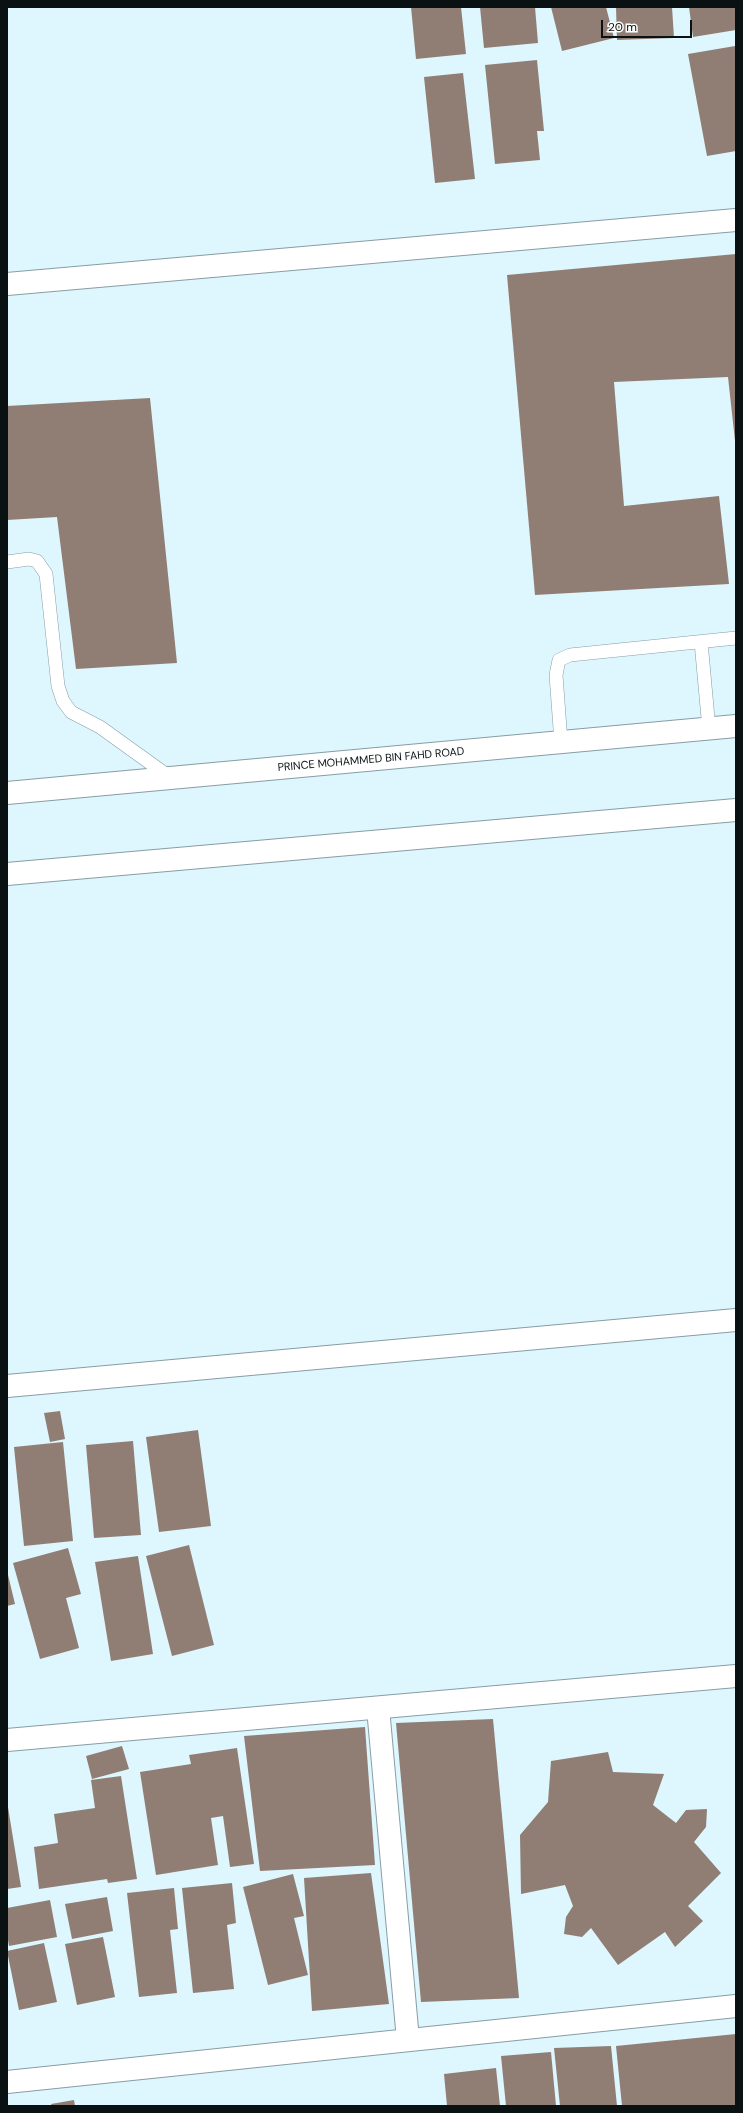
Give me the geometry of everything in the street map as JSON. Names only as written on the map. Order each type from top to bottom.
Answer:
[{"type":"street","points":[[7,284],[736,220]]},
{"type":"street","name":"PRINCE MOHAMMED BIN FAHD ROAD","points":[[7,793],[736,726]]},
{"type":"street","points":[[7,874],[736,810]]},
{"type":"street","points":[[7,1386],[736,1320]]},
{"type":"street","points":[[7,1740],[736,1676]]},
{"type":"street","points":[[378,1708],[408,2040]]},
{"type":"street","points":[[7,2082],[736,2006]]},
{"type":"lane","points":[[7,562],[29,559],[37,561],[46,574],[58,686],[63,701],[70,712],[100,727],[171,778]]},
{"type":"lane","points":[[561,742],[556,675],[559,660],[570,655],[736,638]]},
{"type":"lane","points":[[702,642],[709,729]]},
{"type":"building","points":[[411,7],[461,7],[466,54],[416,59]]},
{"type":"building","points":[[480,7],[535,7],[538,43],[484,48]]},
{"type":"building","points":[[551,7],[606,7],[614,38],[562,51]]},
{"type":"building","points":[[616,7],[672,7],[674,38],[617,40]]},
{"type":"building","points":[[689,7],[736,7],[736,30],[693,37]]},
{"type":"building","points":[[735,46],[736,151],[707,156],[688,54]]},
{"type":"building","points":[[537,60],[544,131],[537,131],[540,160],[495,164],[485,65]]},
{"type":"building","points":[[463,73],[475,179],[435,183],[424,77]]},
{"type":"building","points":[[736,254],[736,450],[728,377],[614,382],[624,506],[719,496],[729,584],[535,595],[507,275]]},
{"type":"building","points":[[150,398],[177,663],[76,669],[57,517],[7,520],[7,406]]},
{"type":"building","points":[[60,1411],[65,1439],[50,1442],[44,1413]]},
{"type":"building","points":[[198,1430],[211,1526],[159,1532],[146,1437]]},
{"type":"building","points":[[133,1441],[141,1535],[94,1538],[86,1445]]},
{"type":"building","points":[[63,1442],[73,1541],[24,1546],[14,1447]]},
{"type":"building","points":[[189,1545],[214,1645],[172,1656],[146,1556]]},
{"type":"building","points":[[68,1548],[81,1594],[66,1598],[79,1648],[40,1659],[13,1563]]},
{"type":"building","points":[[138,1556],[153,1654],[111,1661],[95,1562]]},
{"type":"building","points":[[8,1575],[15,1604],[7,1606],[7,1576]]},
{"type":"building","points":[[493,1719],[519,1998],[421,2002],[396,1723]]},
{"type":"building","points":[[365,1727],[375,1865],[260,1871],[244,1736]]},
{"type":"building","points":[[122,1746],[129,1769],[92,1779],[86,1756]]},
{"type":"building","points":[[237,1748],[254,1864],[230,1867],[223,1816],[211,1818],[218,1865],[156,1875],[140,1772],[191,1764],[189,1755]]},
{"type":"building","points":[[608,1752],[613,1772],[664,1774],[653,1805],[676,1823],[686,1810],[707,1809],[706,1827],[694,1842],[721,1873],[688,1906],[703,1921],[675,1947],[665,1932],[618,1965],[591,1928],[582,1937],[564,1934],[566,1917],[573,1906],[565,1885],[521,1894],[520,1835],[548,1802],[551,1761]]},
{"type":"building","points":[[121,1776],[137,1879],[108,1883],[107,1879],[39,1889],[34,1847],[58,1843],[54,1814],[95,1808],[91,1780]]},
{"type":"building","points":[[7,1801],[21,1887],[7,1889]]},
{"type":"building","points":[[371,1873],[389,2004],[312,2011],[304,1878]]},
{"type":"building","points":[[293,1874],[304,1916],[294,1918],[308,1975],[268,1985],[243,1887]]},
{"type":"building","points":[[232,1883],[236,1923],[227,1925],[234,1989],[193,1993],[182,1888]]},
{"type":"building","points":[[174,1888],[178,1929],[170,1930],[177,1993],[139,1997],[127,1893]]},
{"type":"building","points":[[107,1897],[113,1931],[72,1939],[65,1904]]},
{"type":"building","points":[[50,1900],[57,1937],[9,1946],[7,1934],[7,1908]]},
{"type":"building","points":[[103,1937],[115,1997],[77,2005],[65,1944]]},
{"type":"building","points":[[44,1943],[57,2002],[19,2010],[7,1951]]},
{"type":"building","points":[[736,2034],[736,2106],[622,2106],[616,2046]]},
{"type":"building","points":[[611,2046],[617,2106],[560,2106],[554,2048]]},
{"type":"building","points":[[551,2052],[556,2106],[506,2106],[501,2056]]},
{"type":"building","points":[[496,2068],[500,2106],[447,2106],[444,2074]]},
{"type":"building","points":[[74,2100],[75,2106],[52,2106],[51,2104]]}]
